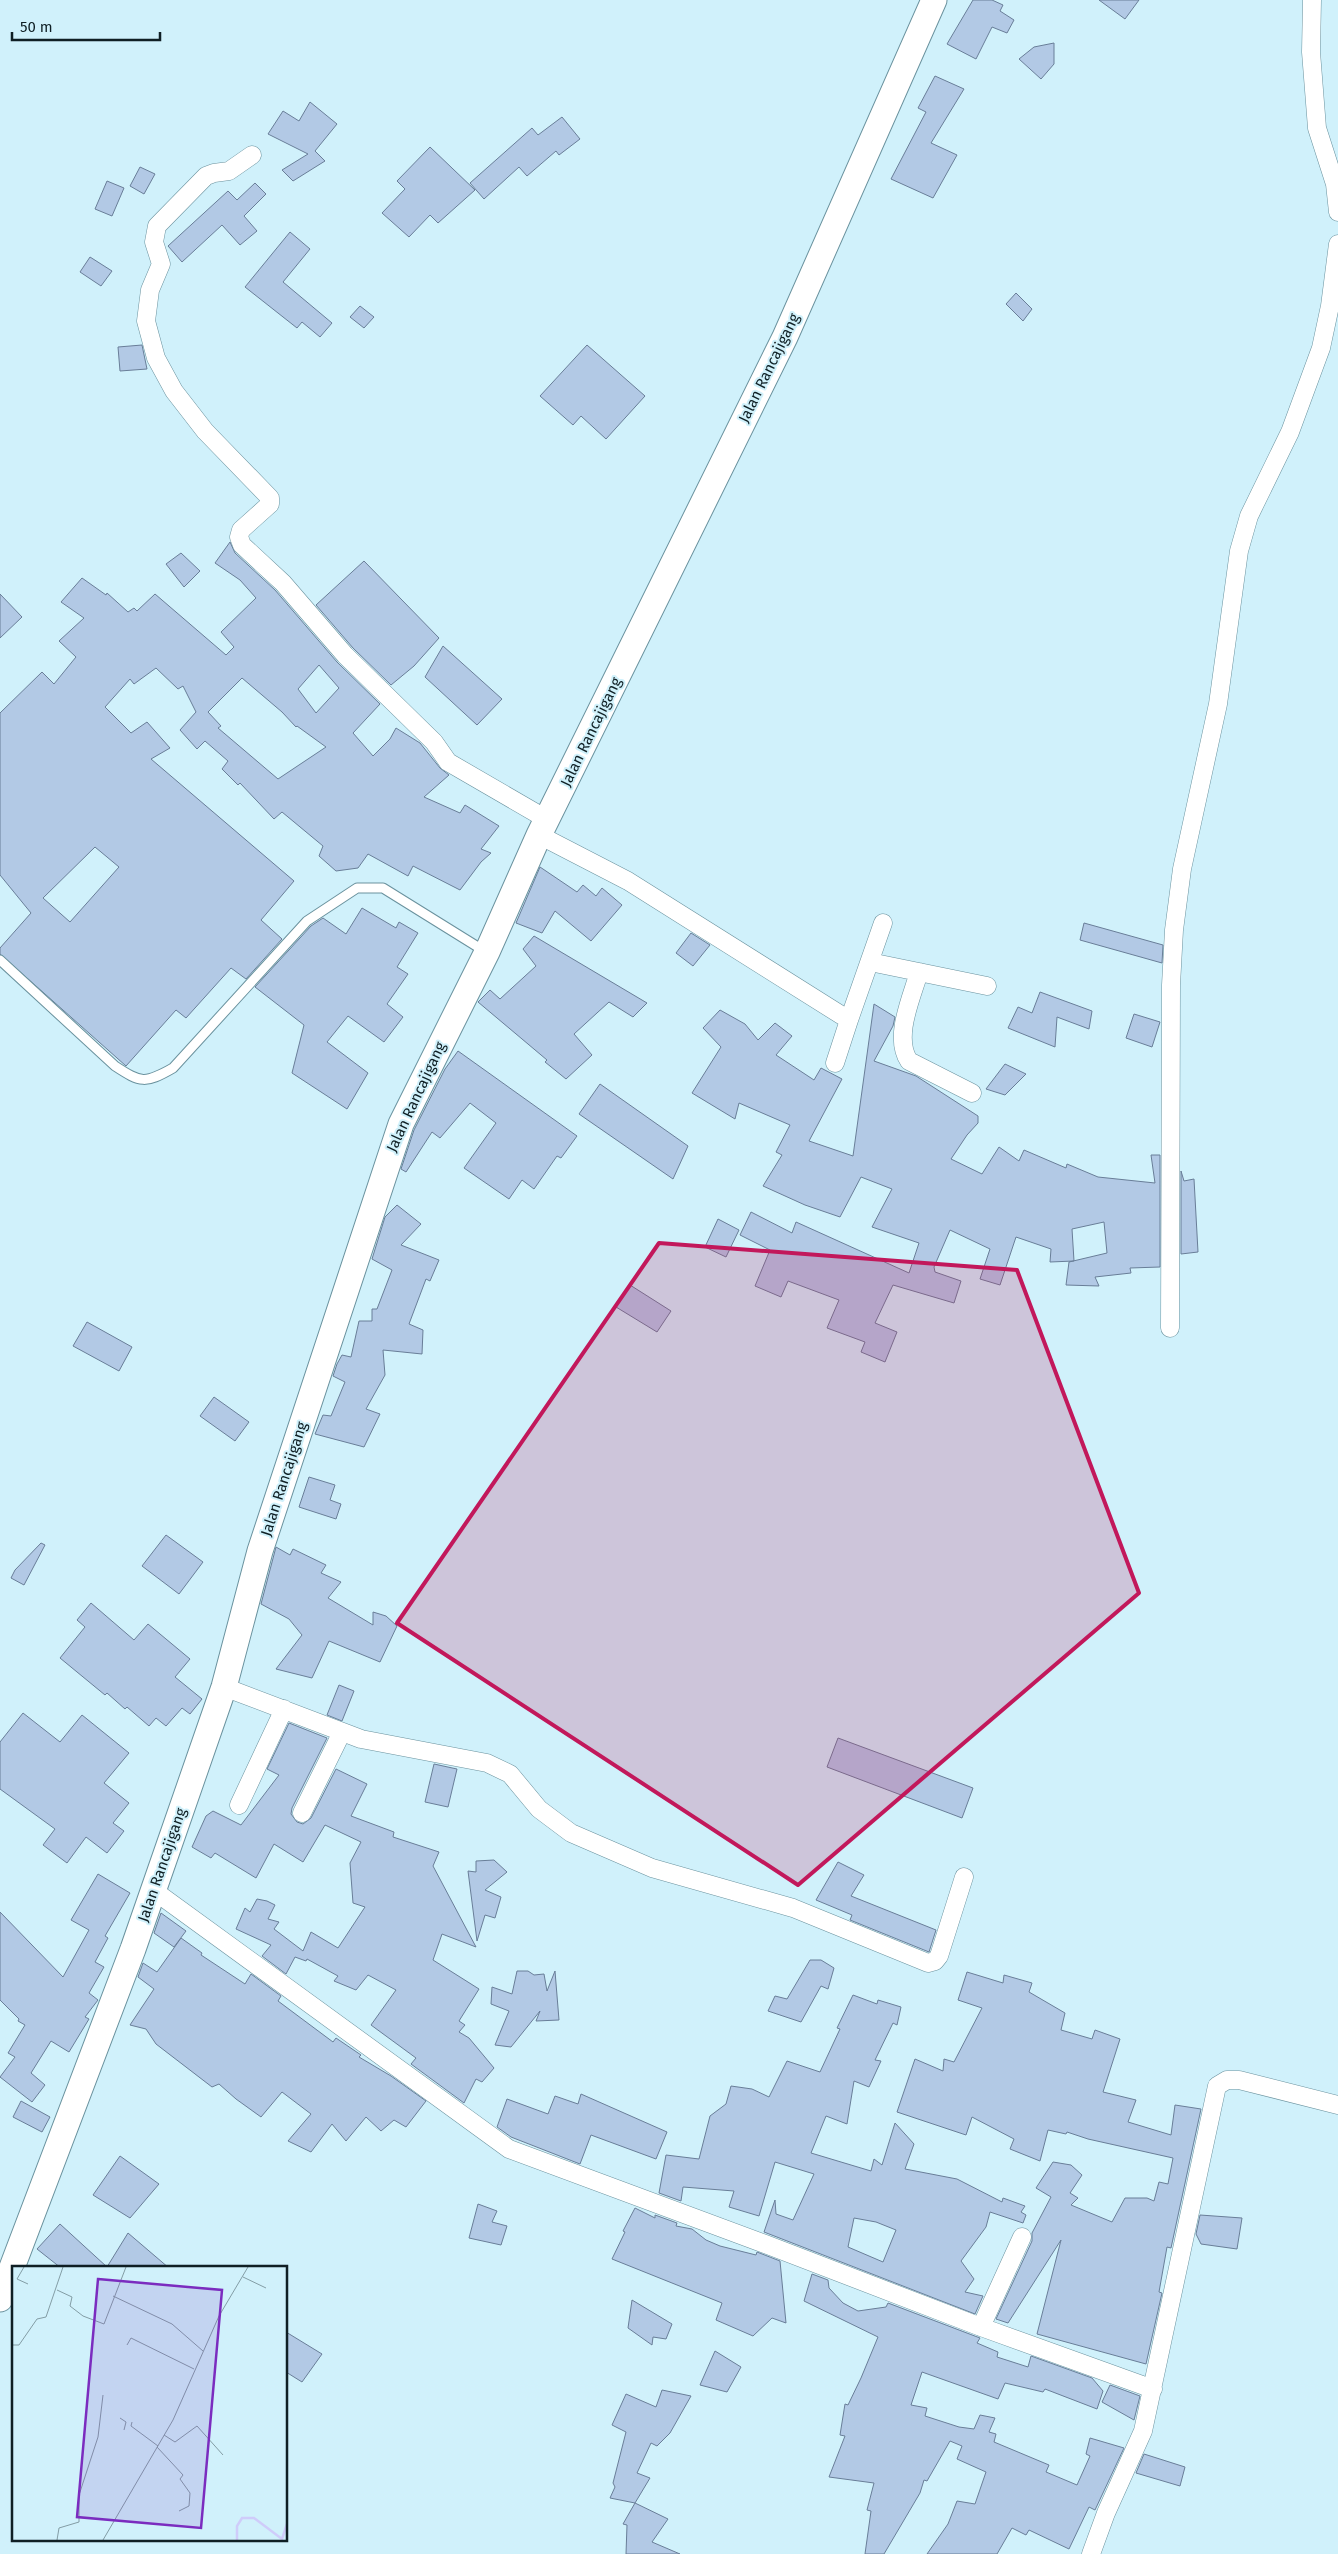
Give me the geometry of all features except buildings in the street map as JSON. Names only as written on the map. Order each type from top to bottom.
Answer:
[{"type":"main road","name":"Jalan Rancajigang","points":[[12,2266],[153,1890],[224,1687],[260,1551],[401,1124],[487,952],[543,828],[784,337],[934,0]]},
{"type":"main road","name":"Jalan Rancajigang","points":[[0,2299],[12,2267]]},
{"type":"street","points":[[1312,0],[1311,52],[1317,128],[1335,184],[1338,212]]},
{"type":"street","points":[[252,154],[229,171],[206,176],[158,226],[154,242],[162,264],[150,290],[146,321],[156,358],[174,391],[205,431],[270,498],[270,504],[241,530],[239,537],[242,545],[283,583],[346,655],[434,742],[448,762],[543,828],[849,1020]]},
{"type":"street","points":[[1170,1328],[1171,985],[1174,930],[1182,869],[1218,704],[1239,551],[1249,516],[1290,432],[1321,348],[1330,306],[1338,244]]},
{"type":"street","points":[[835,1063],[883,923]]},
{"type":"street","points":[[870,962],[987,986]]},
{"type":"street","points":[[919,972],[905,1021],[904,1054],[909,1061],[972,1093]]},
{"type":"street","points":[[224,1687],[361,1739],[487,1763],[510,1774],[539,1809],[570,1833],[652,1868],[793,1908],[928,1963],[935,1961],[939,1956],[964,1877]]},
{"type":"street","points":[[240,1805],[284,1709]]},
{"type":"street","points":[[302,1813],[342,1732]]},
{"type":"street","points":[[153,1890],[509,2149],[981,2327],[1153,2389]]},
{"type":"street","points":[[1091,2554],[1106,2513],[1142,2430],[1153,2389],[1212,2099],[1217,2086],[1227,2080],[1239,2080],[1338,2105]]},
{"type":"street","points":[[981,2327],[1022,2237]]},
{"type":"lane","points":[[0,960],[115,1066],[136,1080],[154,1078],[173,1068],[307,920],[357,888],[383,888],[487,952]]},
{"type":"highlighted area","points":[[659,1243],[1017,1270],[1139,1593],[798,1885],[397,1623]]}]
